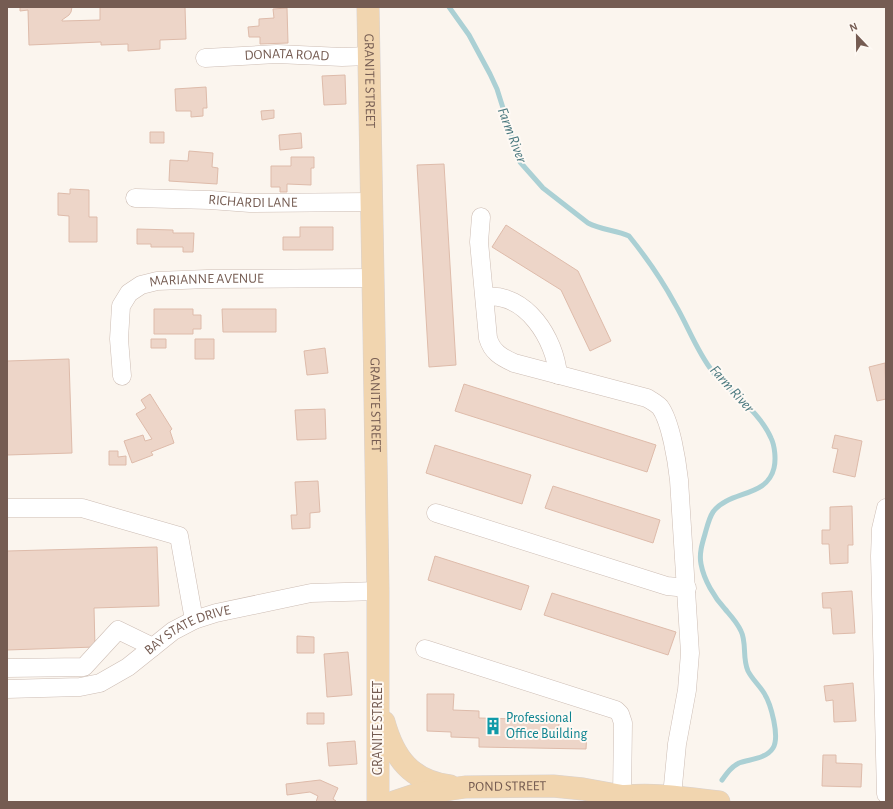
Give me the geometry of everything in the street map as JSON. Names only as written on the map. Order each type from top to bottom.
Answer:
[{"type":"main road","name":"GRANITE STREET","points":[[368,7],[378,591],[378,802]]},
{"type":"main road","points":[[378,694],[388,736],[398,756],[407,768],[429,781],[448,786],[465,787]]},
{"type":"main road","name":"POND STREET","points":[[394,802],[424,793],[465,787],[553,786],[583,789],[612,799]]},
{"type":"main road","name":"POND STREET","points":[[580,802],[672,796],[719,802]]},
{"type":"street","name":"DONATA ROAD","points":[[206,58],[266,54],[342,57],[368,56]]},
{"type":"street","name":"RICHARDI LANE","points":[[135,198],[250,203],[371,202]]},
{"type":"street","points":[[481,217],[479,242],[488,338],[494,350],[514,363],[640,396],[654,402],[663,412],[678,464],[690,634],[689,673],[677,744],[672,796]]},
{"type":"street","name":"MARIANNE AVENUE","points":[[122,376],[119,340],[121,306],[129,293],[141,285],[157,281],[208,279],[373,278]]},
{"type":"street","points":[[485,297],[492,296],[506,299],[518,304],[534,318],[553,350],[558,375]]},
{"type":"street","points":[[7,508],[82,508],[179,536],[194,620]]},
{"type":"street","points":[[886,508],[881,529],[880,556],[886,794]]},
{"type":"street","points":[[436,513],[667,586],[687,588]]},
{"type":"street","name":"BAY STATE DRIVE","points":[[7,689],[90,686],[100,683],[120,673],[173,631],[194,620],[216,613],[311,593],[378,591]]},
{"type":"street","points":[[7,668],[84,667],[118,630],[153,647]]},
{"type":"street","points":[[425,649],[616,710],[620,714],[623,723],[612,799]]},
{"type":"street","points":[[84,667],[90,686]]},
{"type":"building","points":[[20,7],[72,7],[69,15],[62,21],[100,20],[100,7],[185,7],[186,39],[160,40],[160,49],[128,51],[128,44],[101,45],[101,42],[29,45],[28,10],[20,11]]},
{"type":"building","points":[[287,8],[288,43],[260,44],[260,37],[249,37],[248,27],[259,26],[259,19],[274,18],[273,9]]},
{"type":"building","points":[[345,75],[346,104],[324,105],[322,76]]},
{"type":"building","points":[[206,87],[207,108],[203,108],[203,116],[191,117],[191,111],[176,111],[175,89]]},
{"type":"building","points":[[274,110],[274,118],[262,120],[261,111]]},
{"type":"building","points":[[150,132],[164,132],[164,143],[150,143]]},
{"type":"building","points":[[301,133],[302,148],[280,150],[279,135]]},
{"type":"building","points":[[189,151],[213,153],[212,167],[218,168],[217,184],[169,181],[170,160],[188,161]]},
{"type":"building","points":[[291,157],[314,157],[314,168],[311,168],[311,185],[287,184],[287,192],[280,192],[280,187],[271,187],[271,166],[291,166]]},
{"type":"building","points":[[444,164],[456,365],[429,367],[417,165]]},
{"type":"building","points":[[70,189],[89,190],[89,217],[97,217],[97,242],[69,242],[69,216],[58,215],[58,193],[70,194]]},
{"type":"building","points":[[506,225],[578,271],[611,341],[590,351],[561,290],[492,247]]},
{"type":"building","points":[[300,227],[333,227],[333,250],[283,250],[283,237],[300,237]]},
{"type":"building","points":[[137,229],[173,230],[173,233],[194,233],[193,252],[183,252],[183,247],[151,247],[151,244],[137,244]]},
{"type":"building","points":[[154,309],[193,309],[193,315],[201,315],[201,329],[193,329],[193,334],[154,334]]},
{"type":"building","points":[[222,309],[276,309],[276,332],[223,332]]},
{"type":"building","points":[[151,339],[166,339],[166,348],[151,348]]},
{"type":"building","points":[[195,339],[214,339],[214,359],[195,359]]},
{"type":"building","points":[[325,348],[328,373],[307,375],[304,351]]},
{"type":"building","points":[[69,359],[72,453],[7,455],[7,361]]},
{"type":"building","points":[[885,363],[886,399],[877,401],[869,367]]},
{"type":"building","points":[[464,384],[656,445],[647,472],[455,411]]},
{"type":"building","points":[[150,394],[172,429],[170,431],[174,443],[151,452],[153,455],[132,463],[124,441],[143,435],[145,441],[152,439],[136,414],[146,408],[141,400]]},
{"type":"building","points":[[325,409],[326,439],[297,440],[295,410]]},
{"type":"building","points":[[835,435],[862,441],[855,477],[833,472],[838,449],[832,448]]},
{"type":"building","points":[[435,445],[531,475],[522,504],[426,473]]},
{"type":"building","points":[[109,451],[118,451],[118,457],[126,456],[126,465],[109,465]]},
{"type":"building","points":[[318,481],[320,512],[310,513],[310,528],[292,529],[291,515],[297,515],[295,482]]},
{"type":"building","points":[[553,486],[660,520],[653,543],[545,508]]},
{"type":"building","points":[[852,506],[853,545],[848,545],[848,563],[830,564],[829,544],[822,544],[822,530],[830,530],[830,507]]},
{"type":"building","points":[[157,547],[159,606],[94,608],[95,647],[7,650],[7,551]]},
{"type":"building","points":[[435,556],[529,586],[521,610],[428,580]]},
{"type":"building","points":[[852,591],[855,633],[833,634],[831,608],[823,608],[822,593]]},
{"type":"building","points":[[552,593],[676,632],[668,655],[544,615]]},
{"type":"building","points":[[297,636],[314,637],[314,653],[297,653]]},
{"type":"building","points":[[348,652],[352,695],[327,697],[324,654]]},
{"type":"building","points":[[853,683],[856,721],[834,722],[833,700],[826,701],[824,686]]},
{"type":"building","name":"Professional Office Building","points":[[427,694],[454,694],[453,710],[479,711],[479,718],[559,720],[559,731],[587,732],[586,749],[479,747],[479,738],[451,737],[451,732],[427,731]]},
{"type":"building","points":[[307,713],[324,713],[324,724],[307,724]]},
{"type":"building","points":[[355,741],[357,764],[329,766],[327,743]]},
{"type":"building","points":[[823,755],[836,755],[836,763],[862,764],[861,787],[822,786]]},
{"type":"building","points":[[320,780],[338,788],[333,799],[336,802],[316,802],[318,796],[310,792],[287,795],[286,784]]},
{"type":"waterway","name":"Farm River","points":[[449,7],[469,35],[497,89],[520,162],[543,188],[588,223],[629,236],[648,260],[665,286],[707,364],[757,416],[767,430],[772,441],[775,461],[770,478],[756,489],[728,500],[713,512],[708,523],[701,549],[700,560],[704,576],[713,594],[736,622],[741,631],[744,640],[746,666],[767,698],[774,720],[776,736],[775,743],[770,752],[762,757],[739,763],[729,770],[722,780]]},
{"type":"place","name":"Professional Office Building","points":[[493,726]]}]
